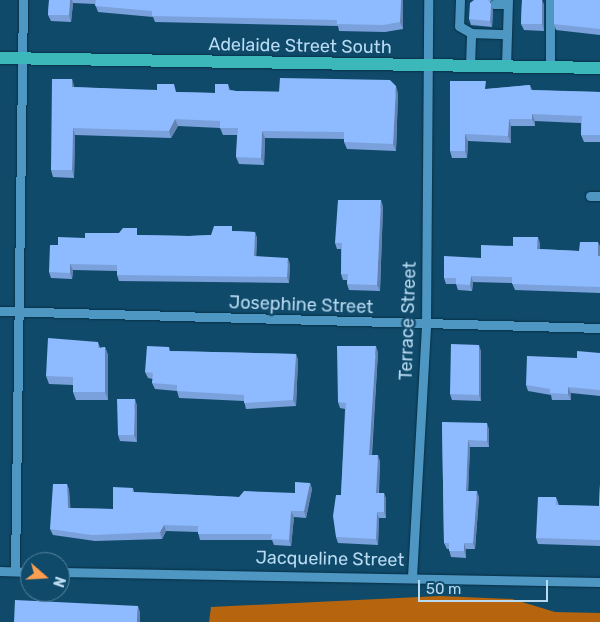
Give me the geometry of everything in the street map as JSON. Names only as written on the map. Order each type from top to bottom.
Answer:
[{"type":"main road","name":"Adelaide Street South","points":[[0,58],[600,68]]},
{"type":"street","points":[[15,571],[21,312],[20,58],[23,0]]},
{"type":"street","name":"Terrace Street","points":[[412,577],[426,325],[428,0]]},
{"type":"street","points":[[550,0],[550,67]]},
{"type":"street","points":[[473,3],[460,1],[459,26],[471,34],[507,34]]},
{"type":"street","points":[[494,4],[508,2],[506,67]]},
{"type":"street","points":[[470,66],[471,34]]},
{"type":"street","points":[[590,196],[600,196]]},
{"type":"street","name":"Josephine Street","points":[[0,311],[426,325],[600,328]]},
{"type":"street","points":[[0,571],[20,571]]},
{"type":"street","name":"Jacqueline Street","points":[[70,572],[412,577],[600,582]]},
{"type":"shaded area","points":[[440,596],[512,599],[555,612],[600,613],[600,622],[209,622],[211,607]]},
{"type":"building","points":[[49,0],[70,0],[69,15],[48,15]]},
{"type":"building","points":[[96,0],[401,0],[400,22],[383,25],[337,24],[337,20],[152,16],[152,11],[95,6]]},
{"type":"building","points":[[474,0],[488,0],[491,4],[490,21],[469,19],[470,3]]},
{"type":"building","points":[[522,0],[542,0],[542,24],[521,24]]},
{"type":"building","points":[[554,0],[600,0],[600,29],[554,24]]},
{"type":"building","points":[[280,78],[390,80],[396,86],[393,144],[344,142],[344,132],[262,131],[261,158],[236,157],[238,128],[220,128],[220,121],[175,119],[169,131],[73,128],[72,170],[51,170],[52,79],[72,79],[72,87],[157,90],[157,84],[174,84],[176,92],[215,93],[215,84],[228,84],[228,90],[236,91],[279,92]]},
{"type":"building","points":[[450,81],[486,81],[485,89],[530,85],[530,90],[600,92],[600,135],[581,135],[582,116],[532,114],[532,119],[509,119],[508,136],[465,134],[465,151],[450,151]]},
{"type":"building","points":[[338,200],[381,200],[377,285],[347,284],[348,274],[341,274],[342,243],[335,243]]},
{"type":"building","points":[[214,226],[232,226],[232,231],[255,232],[254,256],[288,258],[287,277],[117,275],[117,265],[70,264],[70,273],[49,272],[50,245],[58,245],[58,237],[85,238],[85,233],[119,233],[123,228],[137,228],[137,235],[211,235]]},
{"type":"building","points":[[513,237],[538,237],[537,249],[579,251],[580,242],[598,242],[600,287],[512,284],[512,277],[471,276],[470,285],[456,284],[456,278],[444,278],[444,256],[481,258],[481,245],[513,246]]},
{"type":"building","points":[[48,338],[98,342],[98,348],[105,347],[105,392],[73,392],[73,377],[46,376]]},
{"type":"building","points":[[451,344],[479,345],[479,395],[450,394]]},
{"type":"building","points":[[147,346],[169,347],[169,351],[296,354],[293,400],[244,403],[244,395],[177,391],[177,385],[152,383],[153,373],[145,372]]},
{"type":"building","points":[[337,346],[376,346],[369,455],[378,455],[376,493],[384,493],[384,512],[377,512],[376,539],[336,537],[333,516],[336,495],[341,495],[346,403],[338,402]]},
{"type":"building","points":[[577,351],[600,353],[600,390],[568,387],[568,394],[550,393],[550,389],[526,385],[527,356],[577,358]]},
{"type":"building","points":[[117,399],[135,399],[134,435],[118,435]]},
{"type":"building","points":[[442,422],[487,423],[487,441],[468,440],[466,491],[477,491],[473,543],[464,543],[464,551],[449,551],[449,543],[444,543]]},
{"type":"building","points":[[295,482],[310,483],[304,511],[291,511],[289,540],[271,539],[272,534],[198,534],[198,526],[164,525],[160,532],[92,535],[50,529],[53,484],[67,484],[68,508],[113,509],[113,487],[133,488],[132,492],[239,497],[244,491],[295,493]]},
{"type":"building","points":[[600,484],[600,540],[536,538],[538,497],[556,497],[556,505],[599,506]]},
{"type":"building","points":[[15,600],[20,600],[20,602],[138,606],[137,622],[14,622]]}]
